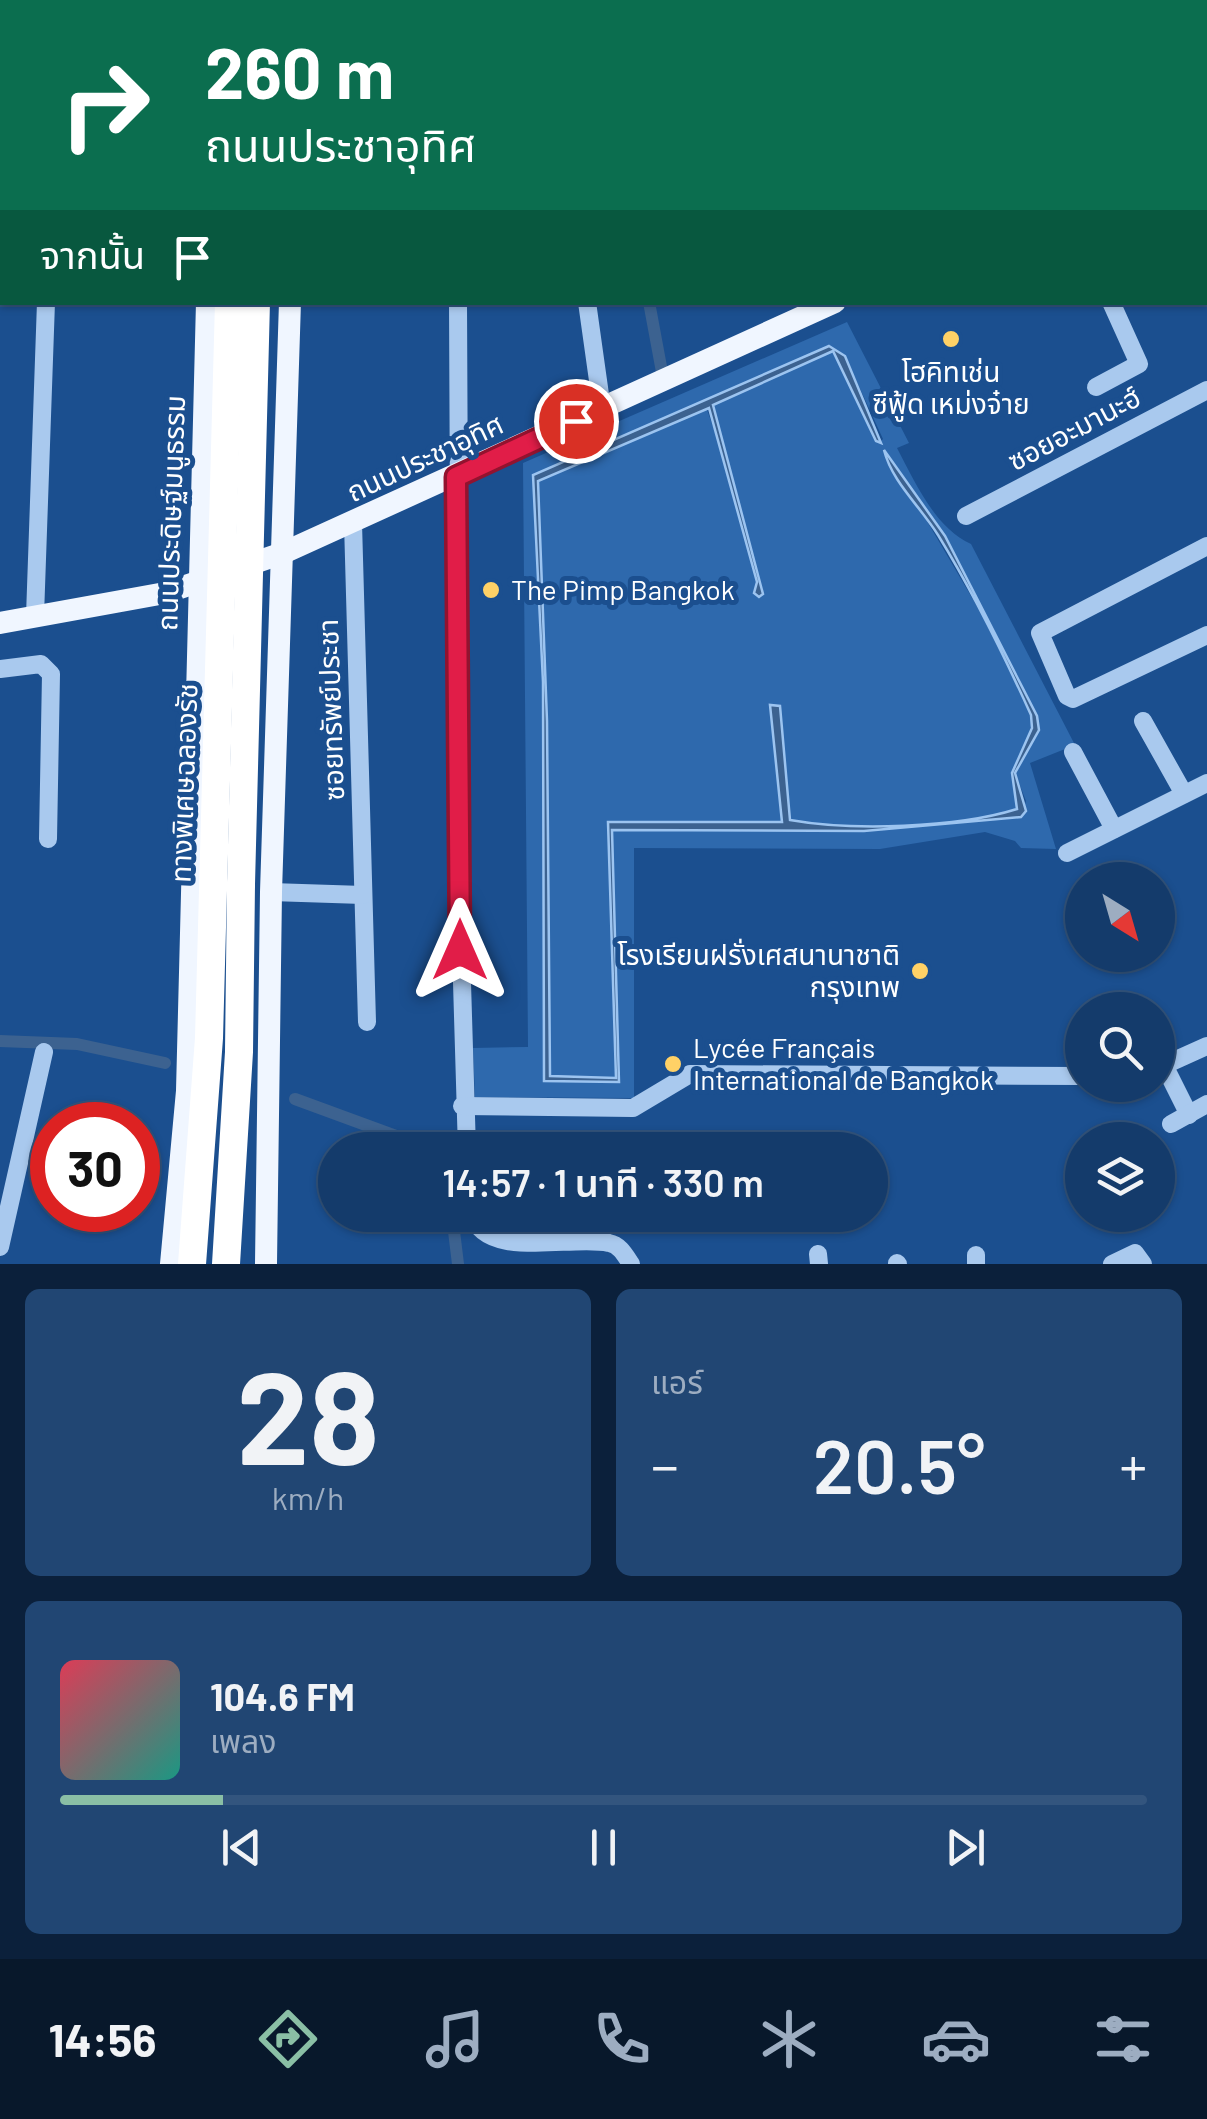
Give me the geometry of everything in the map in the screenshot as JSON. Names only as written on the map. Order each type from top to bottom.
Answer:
[{"type":"highway","name":"ทางพิเศษฉลองรัช","points":[[192,1264],[209,1038],[229,305]]},
{"type":"highway","points":[[226,1264],[239,1052],[256,305]]},
{"type":"main road","name":"ถนนประดิษฐ์มนูธรรม","points":[[171,1264],[187,1090],[194,696],[207,305]]},
{"type":"main road","points":[[266,1264],[272,892],[290,305]]},
{"type":"main road","name":"ถนนประชาอุทิศ","points":[[0,622],[199,583],[282,554],[829,305]]},
{"type":"main road","points":[[205,450],[212,467],[230,483],[253,484],[284,450]]},
{"type":"main road","points":[[194,696],[207,670],[233,654],[257,662],[278,694]]},
{"type":"street","points":[[35,616],[46,305]]},
{"type":"street","points":[[458,305],[456,477],[465,1132]]},
{"type":"street","points":[[587,305],[602,410]]},
{"type":"street","points":[[1096,386],[1140,364],[1112,305]]},
{"type":"street","name":"ซอยอะมานะฮ์","points":[[966,516],[1207,390]]},
{"type":"street","name":"ซอยทรัพย์ประชา","points":[[353,523],[366,1022]]},
{"type":"street","points":[[1207,546],[1040,633],[1066,696],[1073,699],[1207,635]]},
{"type":"street","points":[[0,670],[41,664],[51,674],[48,839]]},
{"type":"street","points":[[1144,721],[1184,794]]},
{"type":"street","points":[[1073,752],[1114,830]]},
{"type":"street","points":[[1066,853],[1207,782]]},
{"type":"street","points":[[272,892],[363,895]]},
{"type":"street","points":[[1175,1061],[1207,1046]]},
{"type":"street","points":[[0,1248],[44,1052]]},
{"type":"street","points":[[462,1106],[632,1108],[690,1074],[1065,1076]]},
{"type":"street","points":[[1175,1090],[1189,1114]]},
{"type":"street","points":[[1175,1122],[1207,1104]]},
{"type":"street","points":[[482,1232],[490,1238],[555,1244],[610,1242],[622,1250],[630,1264]]},
{"type":"street","points":[[1112,1264],[1134,1253],[1143,1264]]},
{"type":"shaded area","points":[[847,322],[909,443],[897,448],[911,475],[937,516],[971,544],[1075,745],[1030,763],[1056,849],[1021,848],[1015,841],[985,832],[880,849],[634,848],[634,1098],[475,1097],[473,1048],[528,1047],[523,463]],"holes":[[[829,346],[845,356],[883,439],[879,443],[839,355],[828,351],[712,405],[730,473],[706,407],[538,481],[547,721],[550,1076],[616,1078],[608,822],[783,822],[771,706],[780,706],[789,820],[903,826],[992,816],[1017,810],[1015,773],[1026,801],[1021,817],[864,831],[612,829],[619,1082],[544,1081],[543,682],[533,476]],[[887,453],[970,587],[1006,657],[1039,730],[1015,773],[1030,729],[1031,715],[998,642]]]},
{"type":"shaded area","points":[[829,346],[845,356],[881,443],[876,441],[833,351],[713,405],[763,594],[759,597],[754,593],[757,582],[709,408],[538,481],[547,721],[550,1076],[616,1078],[608,822],[782,822],[770,705],[780,706],[790,820],[843,826],[904,826],[965,820],[1017,809],[1012,773],[1032,728],[1031,715],[963,578],[938,535],[893,473],[884,450],[945,536],[1037,716],[1039,730],[1015,773],[1026,811],[1021,817],[864,831],[612,830],[619,1082],[544,1081],[543,682],[533,475]]},
{"type":"waterway","points":[[650,305],[662,372]]},
{"type":"waterway","points":[[0,1041],[77,1044],[165,1063]]},
{"type":"waterway","points":[[295,1099],[385,1132]]},
{"type":"waterway","points":[[454,1232],[458,1264]]},
{"type":"place","name":"โฮคิทเช่น ซีฟู้ด เหม่งจ๋าย","points":[[951,339]]},
{"type":"place","name":"The Pimp Bangkok","points":[[491,590]]},
{"type":"place","name":"โรงเรียนฝรั่งเศสนานาชาติ กรุงเทพ","points":[[920,971]]},
{"type":"place","name":"Lycée Français International de Bangkok","points":[[673,1064]]},
{"type":"route","points":[[460,950],[456,477],[576,421]]}]
